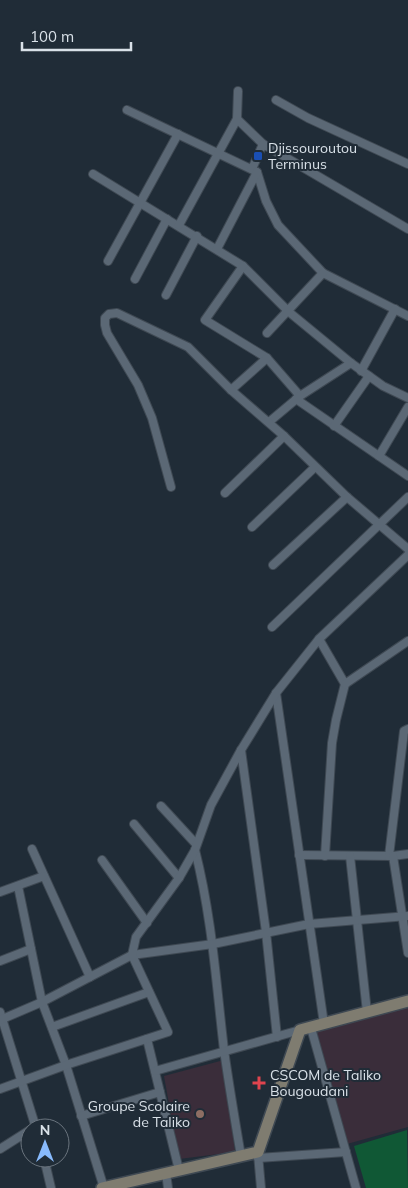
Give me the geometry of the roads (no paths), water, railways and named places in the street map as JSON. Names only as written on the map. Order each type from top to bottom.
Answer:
[{"type":"street","points":[[179,226],[237,119],[238,91]]},
{"type":"street","points":[[276,100],[317,122],[408,164]]},
{"type":"street","points":[[127,110],[254,170],[278,225],[323,273],[408,316]]},
{"type":"street","points":[[237,119],[262,144],[408,229]]},
{"type":"street","points":[[108,261],[178,134]]},
{"type":"street","points":[[217,249],[254,170],[262,144]]},
{"type":"street","points":[[93,174],[140,204],[197,236],[243,266],[288,312],[351,363],[384,386],[408,398]]},
{"type":"street","points":[[135,279],[167,219]]},
{"type":"street","points":[[166,294],[197,236]]},
{"type":"street","points":[[243,266],[205,320],[266,358],[298,398],[334,426],[408,476]]},
{"type":"street","points":[[267,333],[323,273]]},
{"type":"street","points":[[361,370],[394,310]]},
{"type":"street","points":[[171,487],[152,418],[138,385],[107,333],[105,318],[109,314],[117,314],[132,319],[188,348],[347,497],[408,549]]},
{"type":"street","points":[[231,390],[266,358]]},
{"type":"street","points":[[269,422],[298,398],[351,363]]},
{"type":"street","points":[[334,426],[369,376]]},
{"type":"street","points":[[379,456],[404,422],[408,408]]},
{"type":"street","points":[[225,494],[284,436]]},
{"type":"street","points":[[252,527],[315,467]]},
{"type":"street","points":[[273,566],[347,497]]},
{"type":"street","points":[[272,627],[408,497]]},
{"type":"street","points":[[0,1089],[66,1065],[168,1032],[132,955],[136,937],[179,878],[196,847],[211,805],[241,750],[276,693],[319,640],[408,555]]},
{"type":"street","points":[[319,640],[345,684]]},
{"type":"street","points":[[325,856],[332,743],[345,684],[408,641]]},
{"type":"street","points":[[276,693],[324,1024]]},
{"type":"street","points":[[408,729],[404,731],[391,856],[405,916],[408,953]]},
{"type":"street","points":[[241,750],[266,932],[277,1037]]},
{"type":"street","points":[[161,806],[196,847],[214,944],[224,1051],[241,1156]]},
{"type":"street","points":[[134,824],[179,878]]},
{"type":"street","points":[[32,849],[90,977]]},
{"type":"street","points":[[299,855],[391,856],[408,854]]},
{"type":"street","points":[[350,856],[367,1012]]},
{"type":"street","points":[[102,860],[146,923]]},
{"type":"street","points":[[0,892],[44,876]]},
{"type":"street","points":[[18,886],[42,1002],[66,1065],[103,1188],[241,1156],[346,1152]]},
{"type":"street","points":[[31,1118],[1,1017],[42,1002],[132,955],[214,944],[309,924],[405,916]]},
{"type":"street","points":[[0,961],[31,949]]},
{"type":"street","points":[[52,1027],[149,992]]},
{"type":"street","points":[[155,1071],[408,1001]]},
{"type":"street","points":[[306,1029],[356,1188]]},
{"type":"street","points":[[261,1188],[258,1155],[306,1029]]},
{"type":"street","points":[[147,1039],[179,1170]]},
{"type":"street","points":[[82,1116],[160,1092]]},
{"type":"street","points":[[0,1149],[20,1137]]},
{"type":"street","points":[[46,1168],[51,1188]]},
{"type":"street","points":[[166,1173],[168,1188]]},
{"type":"place","name":"Djissouroutou Terminus","points":[[258,156]]},
{"type":"place","name":"CSCOM de Taliko Bougoudani","points":[[259,1083]]},
{"type":"place","name":"Groupe Scolaire de Taliko","points":[[200,1114]]}]
